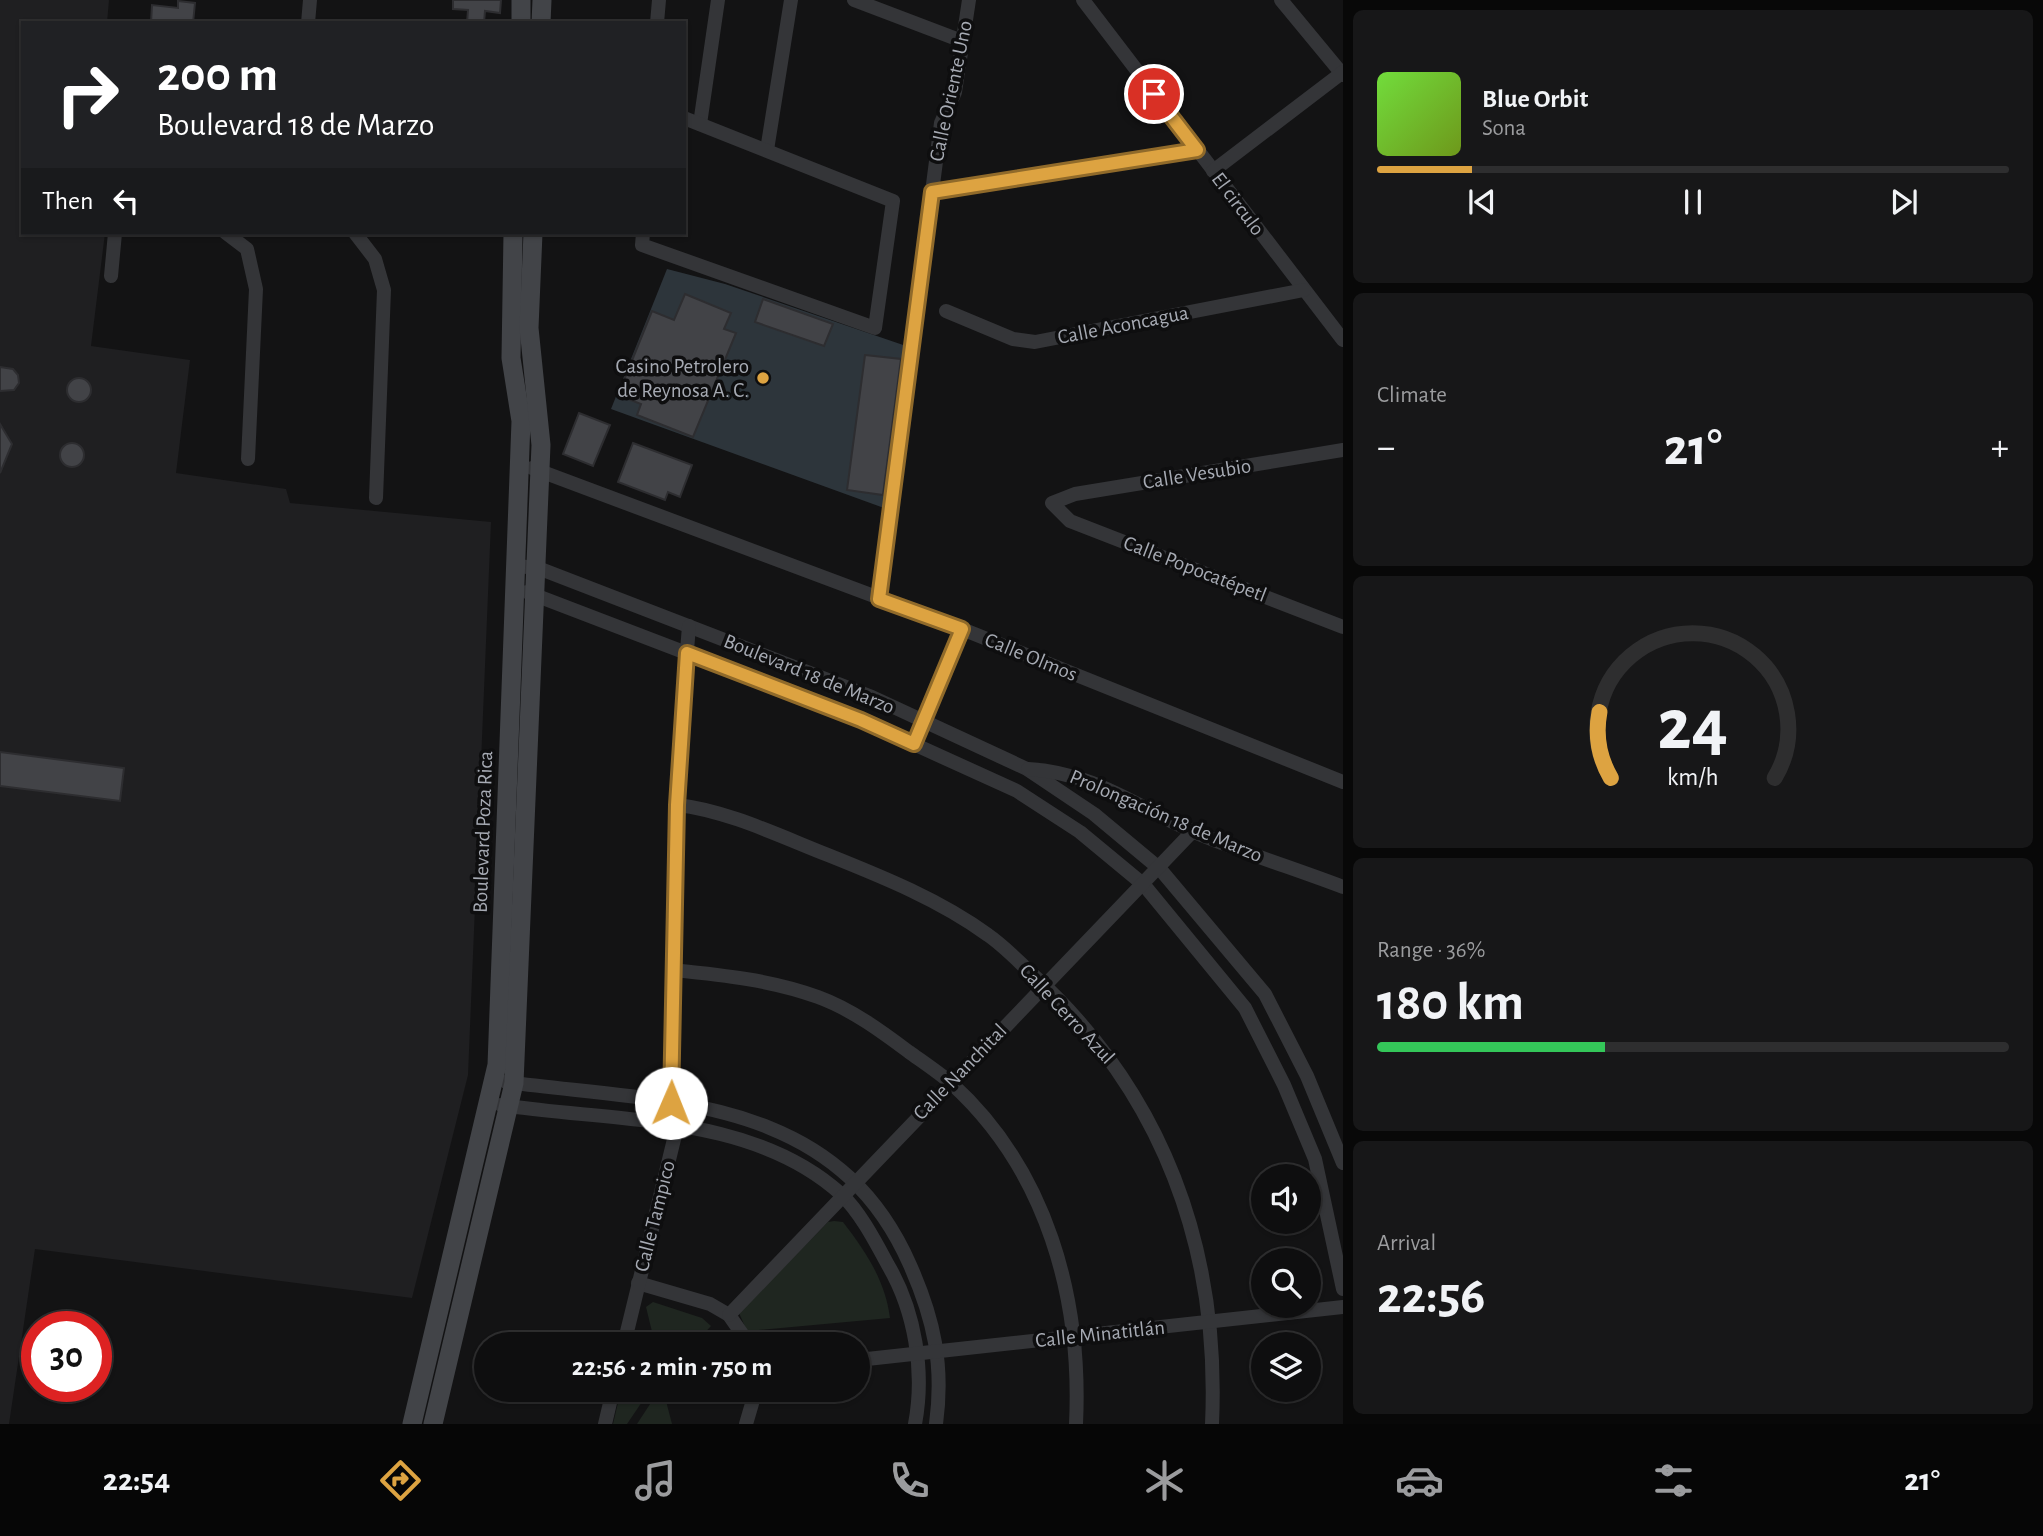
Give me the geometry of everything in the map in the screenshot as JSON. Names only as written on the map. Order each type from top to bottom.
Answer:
[{"type":"main road","points":[[521,0],[521,21]]},
{"type":"main road","points":[[541,21],[542,0]]},
{"type":"main road","name":"Boulevard Poza Rica","points":[[412,1424],[478,1191],[504,1082],[538,568],[529,468],[511,358],[513,235]]},
{"type":"main road","name":"Boulevard Poza Rica","points":[[504,1082],[517,566],[529,468],[540,419],[529,328],[533,235]]},
{"type":"main road","name":"Boulevard Poza Rica","points":[[433,1424],[478,1191]]},
{"type":"street","points":[[308,21],[310,0]]},
{"type":"street","points":[[657,21],[659,0]]},
{"type":"street","points":[[700,124],[719,0]]},
{"type":"street","points":[[767,150],[791,0]]},
{"type":"street","points":[[854,0],[962,41]]},
{"type":"street","name":"Calle Oriente Uno","points":[[879,599],[941,123],[955,92],[969,0]]},
{"type":"street","name":"El circulo","points":[[1083,0],[1343,340]]},
{"type":"street","points":[[1213,171],[1342,74],[1280,0]]},
{"type":"street","points":[[643,235],[642,245],[875,328],[894,201],[686,119]]},
{"type":"street","points":[[932,192],[1197,150]]},
{"type":"street","points":[[111,276],[115,235]]},
{"type":"street","points":[[229,235],[247,249],[256,289],[248,459]]},
{"type":"street","points":[[357,235],[375,259],[384,290],[376,498]]},
{"type":"street","name":"Calle Aconcagua","points":[[946,312],[1013,339],[1035,342],[1304,290]]},
{"type":"street","name":"Calle Vesubio","points":[[1052,503],[1075,494],[1343,450]]},
{"type":"street","name":"Calle Olmos","points":[[529,468],[962,629],[1343,782]]},
{"type":"street","name":"Calle Popocatépetl","points":[[1052,503],[1070,521],[1343,627]]},
{"type":"street","name":"Boulevard 18 de Marzo","points":[[517,566],[538,568],[872,697],[1027,769],[1094,814],[1158,867],[1265,994],[1307,1076],[1343,1163]]},
{"type":"street","name":"Boulevard 18 de Marzo","points":[[516,589],[537,594],[861,720],[1017,791],[1080,832],[1142,883],[1245,1008],[1284,1085],[1315,1159],[1343,1289]]},
{"type":"street","name":"Calle Tampico","points":[[627,1332],[677,1127],[671,1103],[673,970],[677,805],[689,626]]},
{"type":"street","points":[[914,744],[962,629]]},
{"type":"street","name":"Prolongación 18 de Marzo","points":[[1027,769],[1062,771],[1086,779],[1193,831],[1343,887]]},
{"type":"street","name":"Calle Cerro Azul","points":[[677,805],[696,807],[787,839],[861,868],[949,909],[990,936],[1044,985],[1116,1066],[1156,1137],[1179,1189],[1189,1221],[1212,1322],[1215,1370],[1213,1424]]},
{"type":"street","name":"Calle Nanchital","points":[[729,1315],[1193,831]]},
{"type":"street","points":[[673,970],[785,986],[821,998],[887,1035],[950,1082],[989,1123],[1012,1154],[1035,1195],[1062,1270],[1075,1336],[1076,1424]]},
{"type":"street","points":[[504,1082],[671,1103],[763,1123],[820,1153],[856,1180],[900,1242],[925,1303],[939,1351],[941,1373],[936,1424]]},
{"type":"street","points":[[499,1104],[677,1127],[739,1140],[775,1153],[809,1171],[842,1195],[873,1238],[893,1273],[907,1306],[918,1354],[915,1424]]},
{"type":"street","points":[[638,1283],[710,1304],[729,1315],[741,1332]]},
{"type":"street","name":"Calle Minatitlán","points":[[870,1359],[1343,1307]]},
{"type":"street","points":[[605,1424],[610,1402]]},
{"type":"street","points":[[746,1424],[752,1402]]},
{"type":"shaded area","points":[[0,0],[109,0],[107,21],[21,21],[21,235],[105,235],[91,346],[190,360],[176,473],[286,489],[290,503],[491,522],[468,1075],[412,1298],[35,1249],[26,1311],[21,1311],[21,1343],[9,1424],[0,1424]]},
{"type":"shaded area","name":"Casino Petrolero de Reynosa A. C.","points":[[667,269],[725,284],[909,347],[895,421],[884,508],[611,409]]},
{"type":"shaded area","points":[[828,1222],[843,1222],[867,1256],[884,1291],[890,1318],[747,1331],[739,1313]]},
{"type":"shaded area","points":[[653,1302],[702,1318],[711,1326],[705,1332],[652,1332],[646,1307]]},
{"type":"shaded area","points":[[618,1402],[642,1402],[627,1424],[613,1424]]},
{"type":"shaded area","points":[[651,1402],[666,1402],[672,1424],[637,1424]]},
{"type":"building","points":[[453,0],[501,0],[500,13],[485,11],[484,21],[467,21],[468,10],[453,9]]},
{"type":"building","points":[[178,1],[195,3],[193,21],[151,21],[152,5],[178,8]]},
{"type":"building","points":[[685,294],[731,313],[724,329],[736,333],[693,437],[637,415],[641,404],[618,395],[652,311],[674,320]]},
{"type":"building","points":[[763,299],[833,324],[824,346],[755,322]]},
{"type":"building","points":[[865,355],[901,359],[883,495],[847,490]]},
{"type":"building","points":[[0,367],[13,369],[18,375],[19,383],[14,390],[0,391]]},
{"type":"building","points":[[79,378],[88,381],[91,390],[88,399],[79,402],[70,399],[67,390],[70,381]]},
{"type":"building","points":[[579,413],[610,425],[593,466],[563,454]]},
{"type":"building","points":[[0,424],[12,444],[0,473]]},
{"type":"building","points":[[72,443],[81,446],[84,455],[81,464],[72,467],[63,464],[60,455],[63,446]]},
{"type":"building","points":[[633,443],[692,465],[680,497],[668,492],[665,500],[618,482]]},
{"type":"building","points":[[0,752],[124,768],[120,801],[0,786]]},
{"type":"place","name":"Casino Petrolero de Reynosa A. C.","points":[[763,378]]},
{"type":"route","points":[[671,1103],[677,805],[687,653],[861,720],[914,744],[962,629],[879,599],[932,192],[1197,150],[1154,94]]}]
